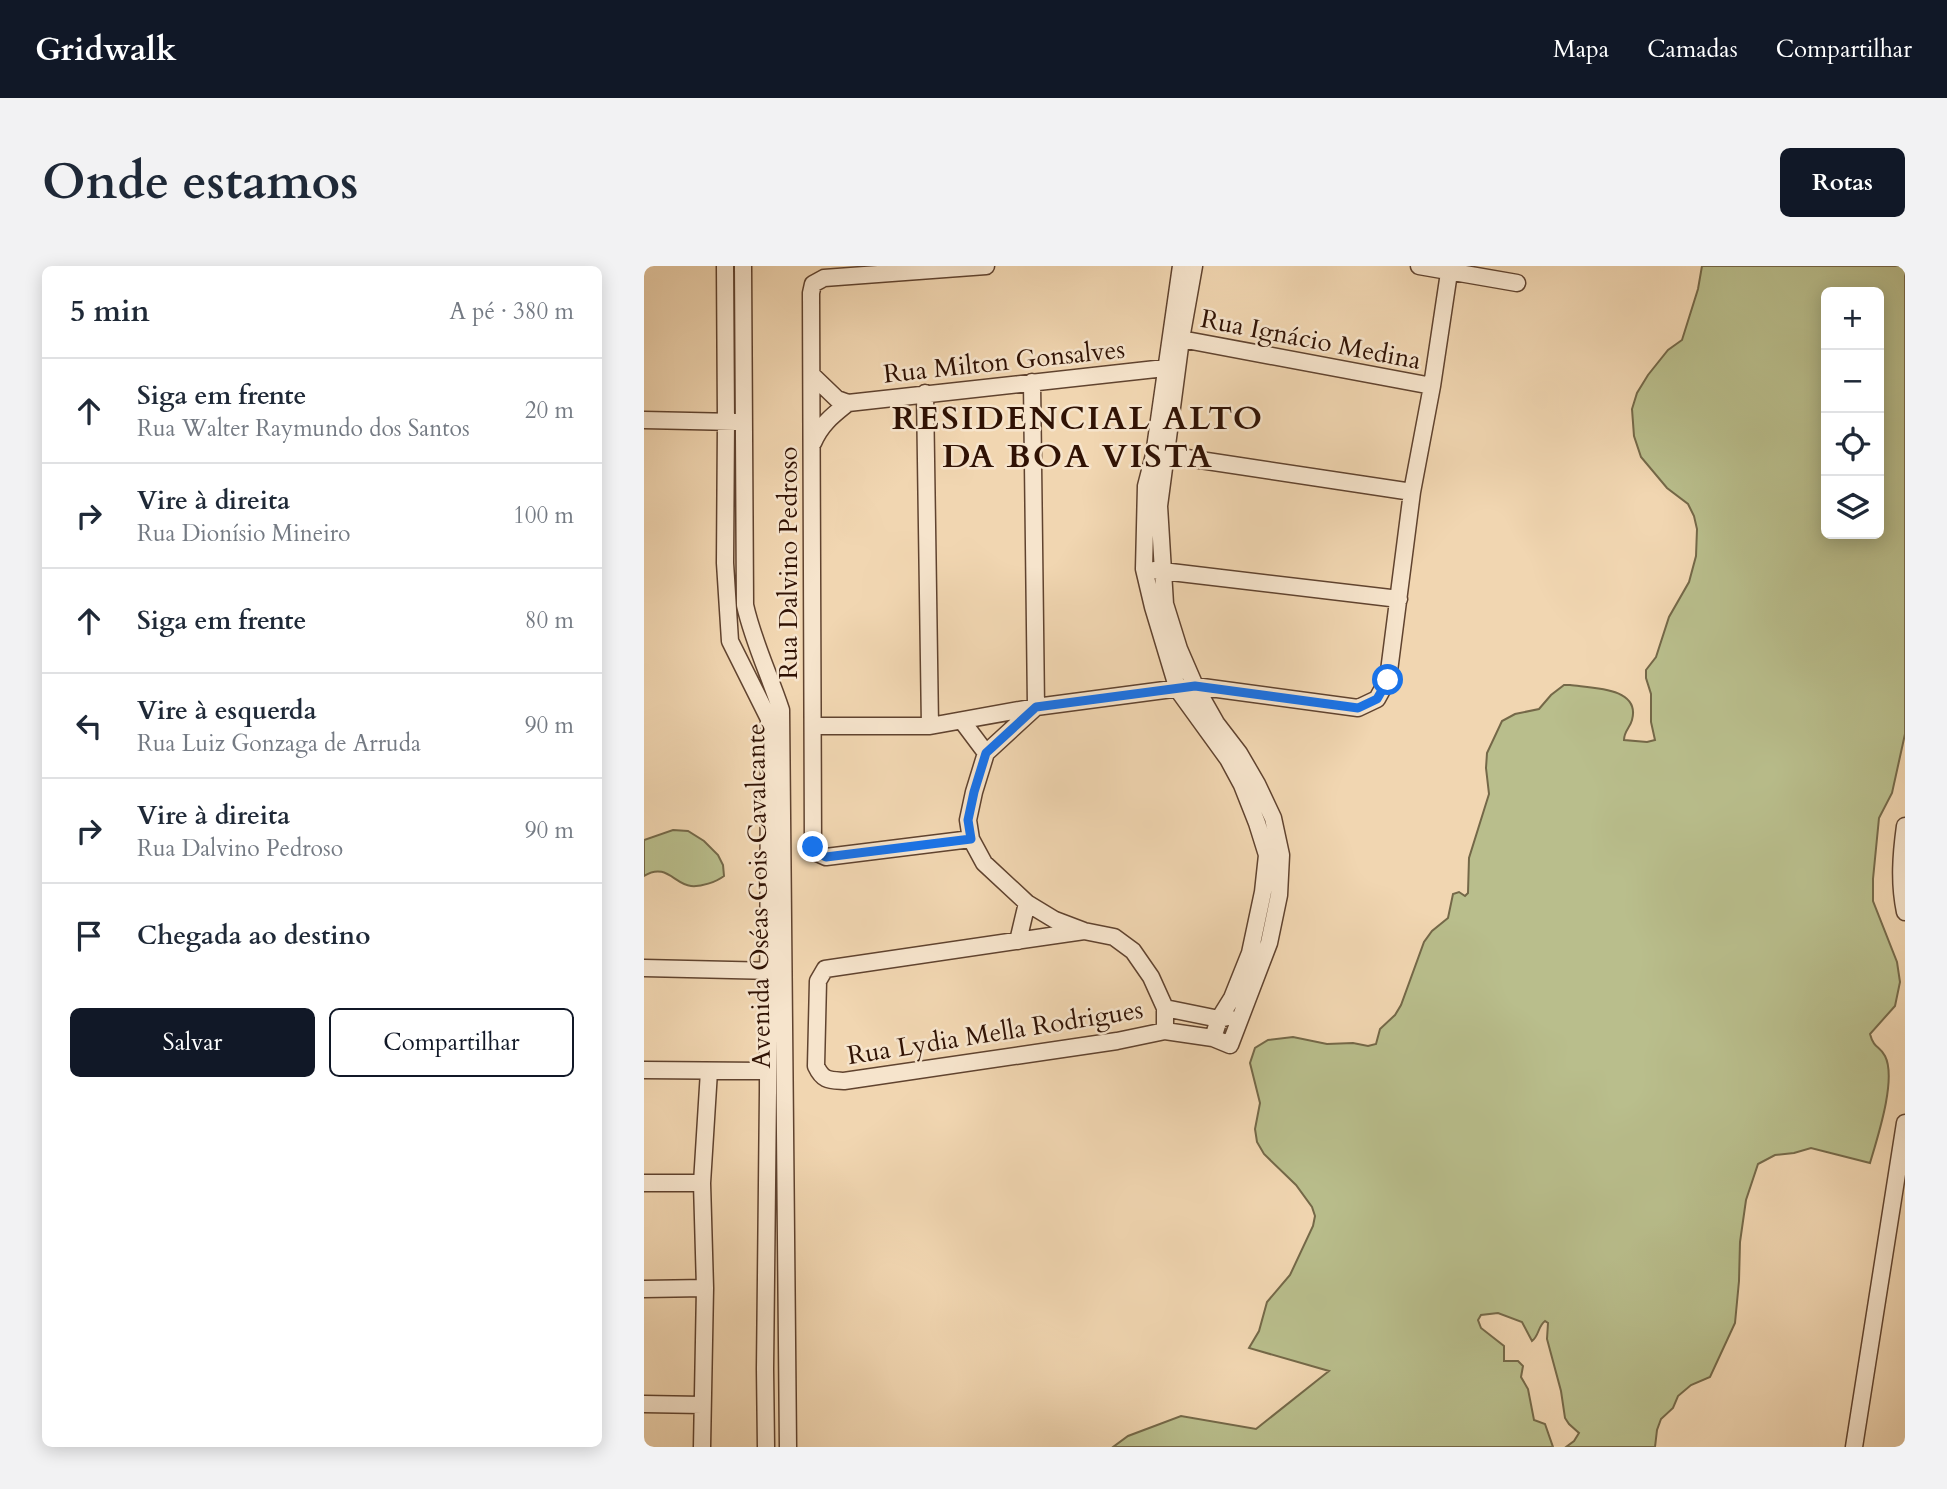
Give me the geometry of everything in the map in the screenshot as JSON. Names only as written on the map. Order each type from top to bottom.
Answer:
[{"type":"street","points":[[725,266],[726,422]]},
{"type":"street","name":"Avenida Oséas Gois Cavalcante","points":[[743,266],[745,604],[752,635],[781,710],[776,971],[767,1071],[766,1447]]},
{"type":"street","name":"Rua Dalvino Pedroso","points":[[971,839],[826,857],[816,852],[813,847],[811,293],[813,284],[824,278],[986,266]]},
{"type":"street","points":[[1165,1009],[1219,1019],[1242,1014],[1269,943],[1279,895],[1281,855],[1273,818],[1239,753],[1216,723],[1195,686],[1179,649],[1165,604],[1160,506],[1165,368],[1181,266]]},
{"type":"street","points":[[1194,266],[1161,455],[1146,486],[1144,569],[1178,690],[1228,759],[1242,785],[1258,823],[1266,855],[1263,892],[1250,953],[1233,998],[1219,1019],[1213,1038]]},
{"type":"street","points":[[1419,266],[1449,268],[1517,283]]},
{"type":"street","points":[[813,726],[930,726],[1036,707],[1195,686],[1358,708],[1377,699],[1388,680],[1412,492],[1432,386],[1449,268]]},
{"type":"street","name":"Rua Ignácio Medina","points":[[1181,339],[1432,386]]},
{"type":"street","name":"Rua Milton Gonsalves","points":[[812,374],[837,399],[848,403],[1165,368]]},
{"type":"street","points":[[1032,382],[1036,707],[986,753],[968,820],[971,839],[985,863],[1027,903],[1055,920],[1084,931],[1114,937],[1133,951],[1151,977],[1165,1009],[1165,1031]]},
{"type":"street","points":[[925,393],[930,726]]},
{"type":"street","name":"Rua Milton Gonsalves","points":[[812,445],[819,429],[848,403]]},
{"type":"street","points":[[644,420],[743,423]]},
{"type":"street","name":"Avenida Oséas Gois Cavalcante","points":[[726,422],[724,563],[730,641],[769,719],[788,1447]]},
{"type":"street","points":[[1161,455],[1412,492]]},
{"type":"street","points":[[1144,569],[1399,599]]},
{"type":"street","points":[[962,721],[986,753]]},
{"type":"street","points":[[1905,826],[1901,856],[1905,912]]},
{"type":"street","points":[[1027,903],[1018,941],[1084,931]]},
{"type":"street","name":"Rua Lydia Mella Rodrigues","points":[[1018,941],[825,969],[818,981],[816,1066],[820,1075],[829,1080],[844,1081],[1117,1041],[1165,1031],[1213,1038],[1230,1045],[1242,1014]]},
{"type":"street","points":[[644,968],[776,971]]},
{"type":"street","points":[[644,1070],[767,1071]]},
{"type":"street","points":[[702,1447],[705,1288],[702,1183],[709,1071]]},
{"type":"street","points":[[1854,1447],[1905,1124]]},
{"type":"street","points":[[644,1183],[702,1183]]},
{"type":"street","points":[[644,1289],[705,1288]]},
{"type":"street","points":[[644,1404],[702,1405]]},
{"type":"green space","points":[[1702,266],[1905,266],[1905,734],[1892,793],[1879,818],[1873,879],[1873,901],[1897,962],[1900,982],[1895,1006],[1870,1034],[1885,1056],[1889,1079],[1885,1109],[1870,1163],[1811,1148],[1775,1155],[1758,1164],[1746,1200],[1740,1242],[1735,1323],[1710,1377],[1691,1385],[1678,1396],[1673,1408],[1661,1419],[1655,1447],[1566,1447],[1579,1433],[1565,1418],[1547,1339],[1548,1323],[1543,1323],[1532,1341],[1522,1322],[1498,1313],[1481,1315],[1478,1320],[1481,1328],[1504,1346],[1504,1361],[1518,1361],[1523,1366],[1521,1377],[1528,1389],[1534,1420],[1545,1424],[1553,1447],[1113,1447],[1128,1436],[1181,1416],[1256,1429],[1329,1371],[1249,1348],[1259,1331],[1267,1302],[1290,1275],[1315,1216],[1312,1207],[1296,1185],[1264,1154],[1257,1142],[1255,1129],[1260,1103],[1250,1063],[1255,1048],[1268,1040],[1293,1037],[1327,1044],[1376,1044],[1380,1029],[1401,1005],[1424,942],[1432,931],[1448,918],[1453,894],[1459,892],[1465,896],[1468,893],[1469,858],[1489,794],[1487,753],[1502,721],[1515,714],[1539,709],[1564,685],[1590,687],[1612,691],[1629,701],[1633,709],[1632,720],[1624,740],[1655,740],[1646,670],[1656,657],[1669,617],[1689,582],[1696,556],[1697,529],[1688,504],[1667,488],[1641,457],[1634,436],[1632,409],[1637,393],[1648,375],[1668,350],[1682,340],[1698,289]]},
{"type":"green space","points":[[673,830],[688,831],[704,841],[718,855],[724,876],[708,884],[691,886],[664,872],[652,872],[644,876],[644,840]]},
{"type":"district","name":"RESIDENCIAL ALTO DA BOA VISTA","points":[[1078,436]]},
{"type":"route","points":[[813,847],[816,852],[826,857],[971,839],[968,820],[986,753],[1036,707],[1195,686],[1358,708],[1377,699],[1388,680]]}]
